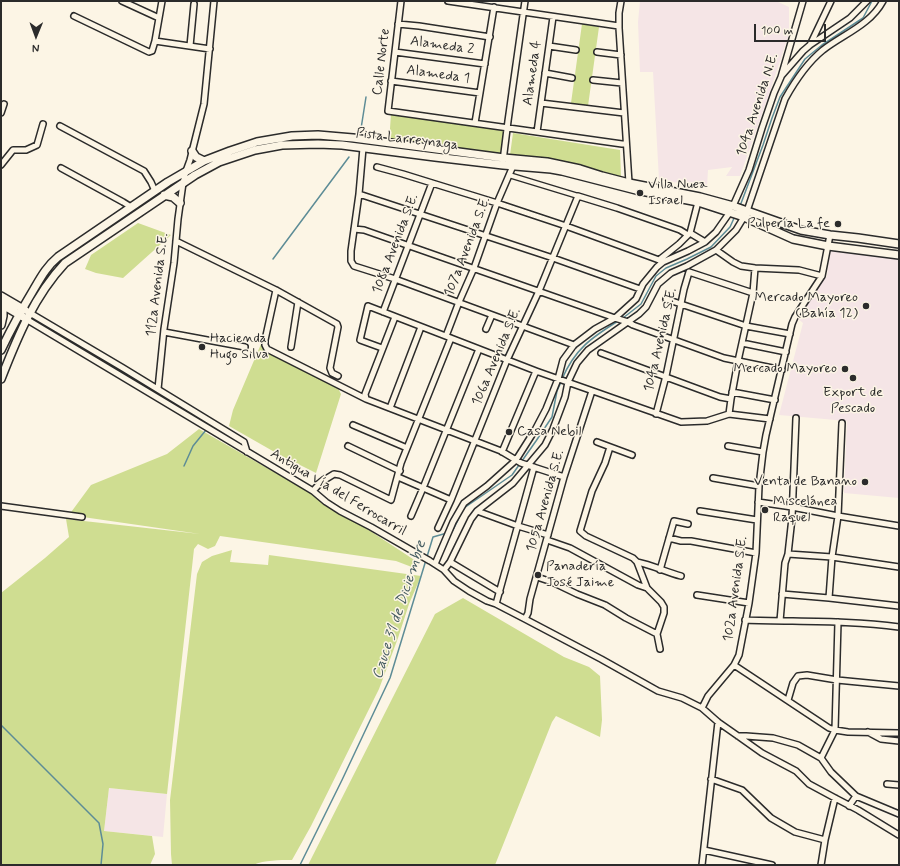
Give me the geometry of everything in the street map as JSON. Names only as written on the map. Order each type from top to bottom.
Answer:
[{"type":"main road","name":"Pista Larreynaga","points":[[19,309],[26,301],[46,269],[58,257],[186,171],[204,161],[257,142],[292,136],[318,135],[353,138],[503,161],[512,166],[551,169],[636,190],[732,210]]},
{"type":"main road","name":"Pista Larreynaga","points":[[1,379],[28,316],[49,282],[65,263],[195,175],[219,162],[269,147],[294,144],[342,145],[503,161],[547,162],[602,176],[700,197],[744,214],[801,230],[899,244]]},
{"type":"main road","points":[[192,151],[196,157],[204,161]]},
{"type":"main road","points":[[164,195],[172,197],[180,203]]},
{"type":"main road","name":"Pista Larreynaga","points":[[744,214],[793,239],[828,246],[899,255]]},
{"type":"main road","points":[[1,296],[28,316]]},
{"type":"main road","points":[[1,325],[3,316],[2,304],[19,309]]},
{"type":"main road","points":[[1,350],[19,309]]},
{"type":"street","points":[[122,1],[128,2],[159,18]]},
{"type":"street","points":[[74,16],[149,52],[152,50],[155,41],[162,1]]},
{"type":"street","name":"112a Avenida S.E.","points":[[158,390],[180,203],[183,183],[204,104],[214,1]]},
{"type":"street","name":"Calle Norte","points":[[401,1],[388,111],[626,144]]},
{"type":"street","points":[[448,1],[619,26]]},
{"type":"street","points":[[503,161],[525,1]]},
{"type":"street","points":[[621,1],[619,26],[629,182]]},
{"type":"street","name":"104a Avenida N.E.","points":[[657,268],[663,262],[705,242],[716,232],[732,210],[749,170],[774,93],[781,77],[803,1]]},
{"type":"street","points":[[810,45],[831,1]]},
{"type":"street","points":[[781,77],[797,57],[810,45],[850,18],[867,1]]},
{"type":"street","points":[[440,567],[448,533],[464,502],[487,486],[516,460],[546,409],[559,379],[563,360],[574,345],[595,329],[639,314],[646,307],[658,284],[666,277],[716,250],[736,230],[744,214],[785,99],[801,73],[816,56],[873,16],[883,1]]},
{"type":"street","points":[[190,46],[194,4]]},
{"type":"street","points":[[475,123],[494,7]]},
{"type":"street","name":"Alameda 4","points":[[537,132],[553,17]]},
{"type":"street","points":[[398,24],[490,37]]},
{"type":"street","points":[[155,41],[210,49]]},
{"type":"street","points":[[549,46],[576,50]]},
{"type":"street","name":"Alameda 2","points":[[395,52],[485,64]]},
{"type":"street","points":[[597,52],[621,54]]},
{"type":"street","points":[[545,74],[572,78]]},
{"type":"street","points":[[593,80],[622,83]]},
{"type":"street","name":"Alameda 1","points":[[392,81],[480,94]]},
{"type":"street","points":[[541,103],[624,113]]},
{"type":"street","points":[[1,112],[4,104]]},
{"type":"street","points":[[1,165],[13,150],[26,150],[37,145],[44,124]]},
{"type":"street","points":[[60,126],[144,171],[155,191]]},
{"type":"street","points":[[363,148],[359,194],[351,251],[351,261],[354,266],[459,302],[574,345]]},
{"type":"street","name":"107a Avenida S.E.","points":[[313,492],[321,482],[334,474],[340,475],[391,500],[401,463],[448,337],[459,302],[474,268],[512,166]]},
{"type":"street","points":[[378,167],[498,203],[659,260]]},
{"type":"street","points":[[61,168],[131,207]]},
{"type":"street","points":[[509,175],[617,208],[680,230],[705,242]]},
{"type":"street","name":"108a Avenida S.E.","points":[[383,312],[432,184]]},
{"type":"street","points":[[359,194],[553,258],[640,289]]},
{"type":"street","name":"106a Avenida S.E.","points":[[438,528],[451,500],[507,360],[539,291],[578,196]]},
{"type":"street","points":[[440,567],[450,562],[471,519],[477,511],[496,494],[513,483],[544,445],[553,429],[565,397],[567,382],[577,363],[588,350],[621,320],[636,299],[643,284],[657,268],[659,260],[689,234],[698,202]]},
{"type":"street","points":[[354,229],[364,230],[474,268],[724,358],[782,370]]},
{"type":"street","name":"102a Avenida S.E.","points":[[702,708],[708,696],[734,666],[739,656],[749,603],[756,553],[759,486],[763,452],[770,419],[795,318],[822,276],[830,235]]},
{"type":"street","points":[[176,241],[276,290],[337,324],[338,327],[330,368],[332,373],[338,376]]},
{"type":"street","points":[[716,250],[741,266],[799,270],[822,276]]},
{"type":"street","points":[[729,414],[738,361],[753,293],[755,268]]},
{"type":"street","name":"104a Avenida S.E.","points":[[656,414],[689,272],[753,293]]},
{"type":"street","points":[[276,290],[265,340],[267,349],[390,408],[502,452],[528,465],[564,477]]},
{"type":"street","points":[[666,299],[746,326],[790,334]]},
{"type":"street","points":[[291,347],[298,302]]},
{"type":"street","points":[[382,348],[360,340],[368,306],[536,371],[680,422],[707,421],[729,414],[770,419]]},
{"type":"street","points":[[486,329],[492,315]]},
{"type":"street","points":[[28,316],[158,390],[244,442],[247,452]]},
{"type":"street","name":"Antigua Vía del Ferrocarril","points":[[28,316],[313,492],[340,512],[371,527],[440,567],[454,581],[469,591],[601,659],[658,691],[682,698],[702,708]]},
{"type":"street","points":[[366,397],[382,348],[395,317]]},
{"type":"street","points":[[390,408],[421,327]]},
{"type":"street","points":[[164,332],[245,348]]},
{"type":"street","points":[[742,343],[786,352]]},
{"type":"street","points":[[411,516],[478,349]]},
{"type":"street","points":[[601,353],[720,397],[731,399]]},
{"type":"street","points":[[502,452],[536,371]]},
{"type":"street","name":"105a Avenida S.E.","points":[[525,619],[528,613],[530,599],[564,477],[592,391]]},
{"type":"street","points":[[732,392],[775,400]]},
{"type":"street","points":[[780,621],[785,563],[788,554],[792,518],[796,418]]},
{"type":"street","points":[[829,598],[832,558],[838,516],[842,423]]},
{"type":"street","points":[[353,425],[407,448]]},
{"type":"street","points":[[597,442],[632,455]]},
{"type":"street","points":[[348,446],[400,471]]},
{"type":"street","points":[[728,446],[763,452]]},
{"type":"street","points":[[610,447],[605,463],[592,491],[580,531],[586,536],[633,558],[637,562],[647,588],[664,607],[664,613],[657,634],[660,649]]},
{"type":"street","points":[[496,604],[534,467]]},
{"type":"street","points":[[398,477],[451,500]]},
{"type":"street","points":[[713,478],[759,486]]},
{"type":"street","points":[[758,502],[899,526]]},
{"type":"street","points":[[1,506],[82,517]]},
{"type":"street","points":[[477,511],[548,537],[638,585],[647,588]]},
{"type":"street","points":[[700,511],[757,520]]},
{"type":"street","points":[[660,570],[674,521],[688,524]]},
{"type":"street","points":[[669,538],[756,553]]},
{"type":"street","points":[[788,554],[899,567]]},
{"type":"street","points":[[450,562],[500,592]]},
{"type":"street","points":[[637,562],[681,576]]},
{"type":"street","points":[[537,577],[605,605],[657,634]]},
{"type":"street","points":[[782,594],[899,606]]},
{"type":"street","points":[[696,595],[749,603]]},
{"type":"street","points":[[745,620],[838,622],[899,627]]},
{"type":"street","points":[[821,758],[835,730],[838,622]]},
{"type":"street","points":[[734,666],[829,728],[848,732],[899,733]]},
{"type":"street","points":[[788,700],[793,684],[798,676],[807,675],[837,680],[899,686]]},
{"type":"street","points":[[702,708],[718,722],[762,753],[796,771],[809,784],[899,835]]},
{"type":"street","points":[[702,865],[718,722]]},
{"type":"street","points":[[868,732],[880,739],[899,741]]},
{"type":"street","points":[[738,736],[773,738],[798,745],[821,758],[831,772],[856,796],[899,814]]},
{"type":"street","points":[[711,779],[742,790],[771,818],[795,832],[825,840]]},
{"type":"street","points":[[887,784],[899,785]]},
{"type":"street","points":[[849,806],[856,796]]},
{"type":"street","points":[[822,865],[825,840],[835,798]]},
{"type":"street","points":[[704,850],[772,865]]},
{"type":"shaded area","points":[[640,1],[776,1],[789,7],[789,34],[740,176],[726,176],[732,167],[708,170],[707,187],[659,180],[653,72],[640,72],[638,22]]},
{"type":"shaded area","name":"Mercado Mayoreo","points":[[830,251],[899,259],[899,498],[844,493],[847,421],[779,415],[803,323],[797,318],[814,290],[827,276]]},
{"type":"shaded area","points":[[109,788],[167,794],[163,837],[104,831]]},
{"type":"green space","points":[[582,24],[599,27],[588,106],[571,103]]},
{"type":"green space","points":[[391,114],[504,130],[499,161],[389,143]]},
{"type":"green space","points":[[513,133],[620,150],[621,177],[547,159],[510,155]]},
{"type":"green space","points":[[138,223],[171,235],[123,278],[96,273],[85,269],[91,255]]},
{"type":"green space","points":[[261,344],[336,384],[341,394],[316,473],[278,454],[229,426],[233,410]]},
{"type":"green space","points":[[199,429],[326,502],[419,563],[417,569],[396,561],[220,536],[215,546],[208,549],[198,544],[194,549],[167,794],[109,788],[104,831],[152,836],[155,854],[150,865],[1,865],[1,593],[69,537],[66,519],[200,534],[69,515],[91,485],[167,454]]},
{"type":"green space","points":[[232,550],[230,562],[268,565],[269,555],[421,576],[409,604],[379,689],[311,826],[292,860],[267,861],[253,865],[172,865],[170,800],[197,574],[202,562],[212,556]]},
{"type":"green space","points":[[463,598],[564,657],[589,667],[600,676],[602,720],[600,737],[556,716],[552,722],[495,865],[308,865],[435,614]]},
{"type":"waterway","points":[[740,206],[780,97],[805,59],[822,45],[863,18],[872,1]]},
{"type":"waterway","points":[[360,135],[366,97]]},
{"type":"waterway","points":[[273,259],[349,157]]},
{"type":"waterway","points":[[623,318],[641,304],[656,276],[666,268],[711,247],[730,227],[735,216]]},
{"type":"waterway","name":"Cauce 31 de Diciembre","points":[[562,379],[578,352],[592,339],[618,321]]},
{"type":"waterway","name":"Cauce 31 de Diciembre","points":[[451,532],[464,508],[512,475],[552,417],[557,391],[561,382]]},
{"type":"waterway","points":[[184,466],[193,446],[206,430]]},
{"type":"waterway","name":"Cauce 31 de Diciembre","points":[[300,865],[390,678],[433,537],[447,533]]},
{"type":"waterway","points":[[1,725],[99,823],[103,844],[101,865]]},
{"type":"place","name":"Villa Nuea Israel","points":[[640,193]]},
{"type":"place","name":"Pulpería La fe","points":[[838,224]]},
{"type":"place","name":"Mercado Mayoreo (Bahía 12)","points":[[866,306]]},
{"type":"place","name":"Hacienda Hugo Silva","points":[[202,347]]},
{"type":"place","name":"Mercado Mayoreo","points":[[845,369]]},
{"type":"place","name":"Export de Pescado","points":[[853,378]]},
{"type":"place","name":"Casa Nebil","points":[[509,432]]},
{"type":"place","name":"Venta de Banano","points":[[865,482]]},
{"type":"place","name":"Miscelánea Raquel","points":[[765,510]]},
{"type":"place","name":"Panadería José Jaime","points":[[538,575]]}]
